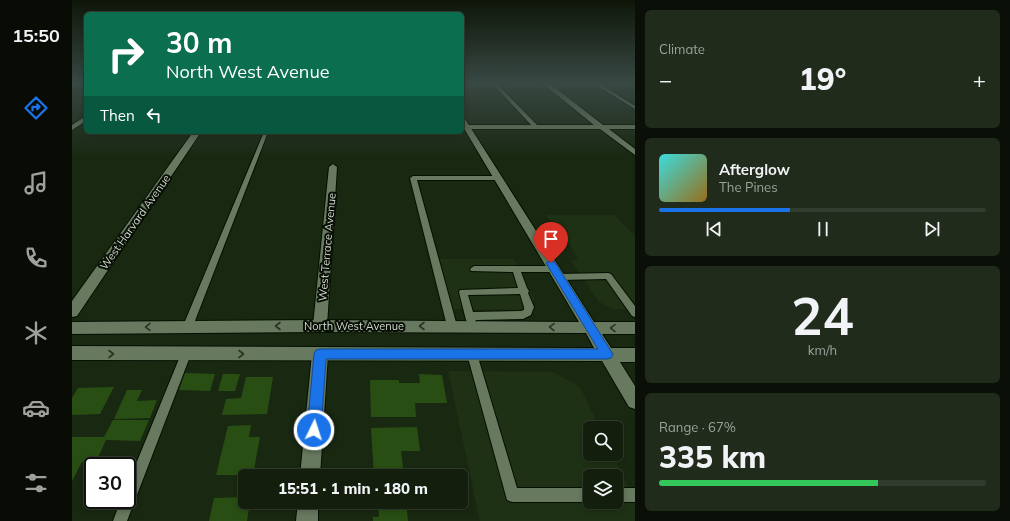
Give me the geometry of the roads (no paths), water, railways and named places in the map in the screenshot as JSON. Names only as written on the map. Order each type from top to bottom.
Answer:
[{"type":"street","points":[[576,107],[635,153]]},
{"type":"street","points":[[73,127],[84,119]]},
{"type":"street","points":[[464,125],[635,127]]},
{"type":"street","points":[[464,125],[635,401]]},
{"type":"street","points":[[73,127],[84,126]]},
{"type":"street","name":"West Harvard Avenue","points":[[72,312],[196,134]]},
{"type":"street","name":"West Terrace Avenue","points":[[320,326],[333,167]]},
{"type":"street","name":"North West Avenue","points":[[72,328],[188,326],[452,326],[471,321],[591,328],[635,328]]},
{"type":"street","points":[[72,353],[635,355]]},
{"type":"street","points":[[311,469],[320,354]]},
{"type":"street","points":[[307,521],[308,509]]},
{"type":"lane","points":[[517,107],[536,127]]},
{"type":"lane","points":[[188,326],[265,134]]},
{"type":"lane","points":[[452,326],[413,178],[498,178]]},
{"type":"lane","points":[[474,269],[516,269],[608,276],[635,313]]},
{"type":"lane","points":[[516,269],[525,291],[529,307],[528,312],[523,315],[471,321],[464,292],[525,291]]},
{"type":"lane","points":[[120,521],[186,354]]},
{"type":"lane","points":[[472,354],[512,495],[583,495]]},
{"type":"lane","points":[[623,495],[635,495]]}]
